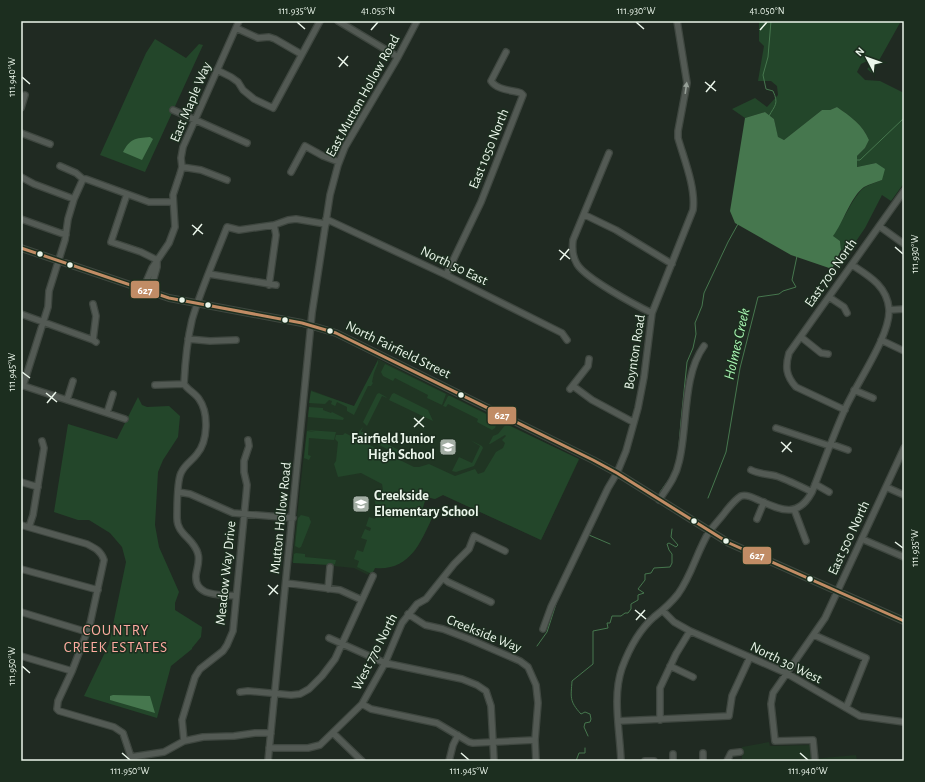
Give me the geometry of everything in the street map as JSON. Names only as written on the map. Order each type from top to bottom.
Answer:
[{"type":"street","name":"East Maple Way","points":[[143,289],[149,273],[170,243],[175,227],[175,216],[172,202],[182,167],[181,158],[183,147],[239,21]]},
{"type":"street","points":[[217,70],[238,82],[249,95],[273,108],[320,21]]},
{"type":"street","points":[[338,21],[398,57]]},
{"type":"street","name":"East Mutton Hollow Road","points":[[311,325],[330,195],[339,162],[345,147],[398,57],[417,21]]},
{"type":"street","name":"Boynton Road","points":[[542,628],[608,488],[617,474],[626,452],[638,408],[644,377],[652,312],[693,210],[694,201],[692,189],[678,138],[687,82],[677,21]]},
{"type":"street","points":[[236,28],[254,36],[275,39],[301,54]]},
{"type":"street","name":"East 1050 North","points":[[446,275],[481,202],[523,95],[522,93],[498,88],[491,80],[506,52]]},
{"type":"street","points":[[21,108],[25,95]]},
{"type":"street","points":[[173,110],[247,143]]},
{"type":"street","points":[[21,133],[50,144]]},
{"type":"street","points":[[291,172],[305,146],[323,156],[339,162]]},
{"type":"street","points":[[609,153],[573,240],[572,248],[576,263],[582,271],[634,304],[652,312]]},
{"type":"street","points":[[60,166],[76,173],[83,179],[149,202],[172,202]]},
{"type":"street","points":[[182,167],[201,170],[227,180]]},
{"type":"street","points":[[21,177],[34,184],[74,199]]},
{"type":"street","points":[[83,179],[74,199],[68,219],[66,234],[50,287],[48,307],[44,322],[22,385],[125,419]]},
{"type":"street","name":"East 700 North","points":[[845,410],[796,387],[787,373],[786,364],[790,353],[904,190]]},
{"type":"street","points":[[128,194],[111,242],[141,252],[157,260]]},
{"type":"street","points":[[584,215],[616,230],[672,264]]},
{"type":"street","points":[[21,219],[66,234]]},
{"type":"street","name":"North 50 East","points":[[209,274],[227,227],[239,230],[274,225],[288,220],[326,221],[446,275],[562,333],[567,340]]},
{"type":"street","points":[[236,596],[212,594],[205,592],[200,588],[196,577],[199,559],[198,553],[192,541],[183,534],[178,527],[177,518],[180,474],[187,463],[198,454],[207,425],[205,410],[200,401],[184,384],[185,361],[188,339],[197,304],[209,274],[272,285],[276,235],[274,225]]},
{"type":"street","points":[[879,226],[904,244]]},
{"type":"street","name":"North Fairfield Street","points":[[21,248],[168,298],[311,325],[346,337],[617,474],[709,532],[748,552],[904,621]]},
{"type":"street","name":"East Maple Way","points":[[150,292],[157,266],[157,260]]},
{"type":"street","points":[[621,761],[617,690],[623,667],[637,638],[644,628],[654,617],[663,611],[682,588],[709,532],[732,504],[742,496],[750,496],[779,510],[786,511],[794,509],[807,500],[812,492],[845,410],[881,340],[888,320],[889,310],[886,296],[879,283],[852,265]]},
{"type":"street","points":[[829,297],[844,307],[847,313]]},
{"type":"street","points":[[21,314],[94,341],[96,316],[93,304]]},
{"type":"street","points":[[889,310],[904,309]]},
{"type":"street","name":"Mutton Hollow Road","points":[[268,761],[311,325]]},
{"type":"street","points":[[801,337],[821,353],[828,354]]},
{"type":"street","points":[[188,339],[210,341],[236,340]]},
{"type":"street","points":[[881,340],[904,351]]},
{"type":"street","points":[[659,500],[676,474],[680,462],[693,369],[698,354],[704,346]]},
{"type":"street","points":[[589,359],[588,366],[571,387],[633,422]]},
{"type":"street","points":[[66,400],[73,381]]},
{"type":"street","points":[[155,385],[184,384]]},
{"type":"street","points":[[854,390],[873,398]]},
{"type":"street","points":[[107,413],[113,394]]},
{"type":"street","points":[[776,428],[848,450]]},
{"type":"street","name":"Meadow Way Drive","points":[[184,741],[182,720],[196,677],[200,670],[223,651],[233,631],[247,485],[244,472],[244,461],[249,446],[248,440]]},
{"type":"street","points":[[29,527],[33,515],[44,448],[42,441]]},
{"type":"street","name":"East 500 North","points":[[815,761],[813,740],[775,741],[771,704],[773,694],[825,618],[904,448]]},
{"type":"street","points":[[751,470],[791,481],[812,492]]},
{"type":"street","points":[[21,482],[38,486]]},
{"type":"street","points":[[815,484],[829,492]]},
{"type":"street","points":[[886,487],[904,495]]},
{"type":"street","points":[[178,492],[190,494],[233,513],[293,518]]},
{"type":"street","points":[[757,519],[764,502]]},
{"type":"street","points":[[794,509],[806,541]]},
{"type":"street","points":[[21,525],[87,544],[95,548],[104,560],[90,624],[56,709],[114,727],[123,733],[129,759],[164,752],[184,741],[203,737],[270,733]]},
{"type":"street","name":"West 770 North","points":[[269,748],[313,747],[320,744],[362,704],[385,663],[398,629],[408,614],[417,604],[426,599],[442,578],[469,549],[474,536],[505,550]]},
{"type":"street","points":[[862,539],[904,557]]},
{"type":"street","points":[[328,589],[330,567]]},
{"type":"street","points":[[21,569],[98,590]]},
{"type":"street","points":[[240,692],[248,691],[290,695],[300,694],[308,689],[322,676],[335,659],[373,576]]},
{"type":"street","points":[[442,578],[491,602]]},
{"type":"street","points":[[286,583],[346,592],[362,600]]},
{"type":"street","name":"North 30 West","points":[[663,611],[674,622],[690,631],[786,673],[860,716],[904,722]]},
{"type":"street","points":[[21,612],[87,632]]},
{"type":"street","name":"Creekside Way","points":[[408,614],[425,625],[443,629],[469,639],[520,661],[528,667],[536,685],[538,703],[535,740],[536,761]]},
{"type":"street","points":[[660,720],[660,688],[676,654],[690,631]]},
{"type":"street","points":[[814,634],[866,658],[846,708]]},
{"type":"street","points":[[330,638],[385,663],[462,680],[477,685],[486,691],[491,706],[494,761]]},
{"type":"street","points":[[21,656],[72,671]]},
{"type":"street","points":[[618,721],[729,716],[732,696],[750,657]]},
{"type":"street","points":[[670,666],[693,677]]},
{"type":"street","points":[[362,704],[371,709],[436,723],[473,743],[535,740]]},
{"type":"street","points":[[333,733],[362,761]]},
{"type":"street","points":[[449,761],[453,745],[458,735]]},
{"type":"street","points":[[727,761],[731,753],[740,752]]},
{"type":"street","points":[[703,753],[703,761]]},
{"type":"street","points":[[673,754],[673,761]]},
{"type":"street","points":[[644,759],[654,761]]},
{"type":"shaded area","points":[[759,21],[901,21],[872,73],[867,69],[872,64],[869,60],[861,64],[857,72],[865,80],[880,81],[904,93],[904,183],[891,201],[882,195],[865,228],[850,250],[841,250],[840,241],[832,236],[856,196],[865,187],[882,180],[876,163],[857,167],[857,156],[865,148],[869,140],[860,125],[837,107],[830,110],[822,110],[784,140],[778,138],[774,119],[765,112],[745,118],[732,109],[755,98],[767,107],[778,95],[777,86],[771,81],[758,81],[764,46],[759,41]]},
{"type":"shaded area","points":[[155,39],[186,58],[199,44],[203,45],[145,172],[100,155],[146,53]]},
{"type":"shaded area","points":[[837,107],[860,125],[869,140],[865,148],[857,156],[857,167],[876,163],[885,169],[882,180],[864,187],[859,191],[833,236],[840,241],[841,250],[832,269],[791,255],[735,223],[730,211],[745,118],[765,112],[774,119],[778,137],[784,140],[822,110],[830,110]]},
{"type":"shaded area","points":[[150,137],[153,139],[142,160],[123,152],[128,144],[134,140]]},
{"type":"shaded area","name":"Fairfield Junior High School","points":[[378,359],[579,460],[541,540],[443,495],[435,499],[426,497],[422,511],[432,518],[413,553],[399,564],[375,568],[372,574],[369,573],[368,575],[354,568],[292,562],[311,390],[356,407]]},
{"type":"shaded area","points":[[378,360],[373,383],[371,386],[368,386],[354,415],[347,411],[347,407],[337,402],[333,411],[335,406],[331,404],[332,401],[329,400],[325,404],[309,403],[311,391],[354,406]]},
{"type":"shaded area","points":[[385,364],[446,394],[442,405],[427,398],[428,395],[395,378],[393,381],[383,376],[381,372]]},
{"type":"shaded area","points":[[379,393],[387,398],[382,396],[367,426],[363,422],[377,394]]},
{"type":"shaded area","points":[[394,393],[428,410],[433,421],[389,400]]},
{"type":"shaded area","points":[[448,396],[498,420],[495,428],[492,430],[477,422],[478,419],[448,404],[446,407],[443,406]]},
{"type":"shaded area","points":[[138,397],[142,405],[147,407],[169,406],[180,416],[178,437],[163,460],[158,472],[155,525],[159,547],[179,592],[175,603],[175,610],[202,627],[201,637],[192,649],[171,666],[157,718],[84,696],[109,644],[126,562],[122,547],[110,533],[89,520],[78,520],[54,512],[68,424],[117,439]]},
{"type":"shaded area","points":[[309,407],[323,408],[323,410],[332,412],[344,418],[343,420],[308,417]]},
{"type":"shaded area","points":[[506,424],[579,459],[541,540],[443,495],[435,499],[426,497],[422,511],[432,518],[418,546],[412,554],[397,565],[387,568],[375,568],[372,574],[357,567],[359,561],[354,559],[357,550],[363,552],[367,540],[361,538],[365,529],[370,531],[371,528],[366,526],[369,517],[375,519],[377,514],[373,491],[383,490],[382,484],[361,473],[338,477],[334,464],[336,461],[338,442],[335,439],[336,435],[343,435],[345,433],[414,467],[429,464],[455,476],[475,469],[478,474],[484,472],[496,452],[503,448],[505,443],[502,440],[506,436],[505,435],[489,444],[493,436],[498,434]]},
{"type":"shaded area","points":[[363,427],[361,432],[413,457],[411,461],[357,434]]},
{"type":"shaded area","points":[[307,430],[336,432],[334,440],[309,438],[308,455],[311,456],[309,460],[304,458],[307,431],[315,432]]},
{"type":"shaded area","points":[[470,440],[482,446],[483,448],[474,466],[456,472],[452,471],[459,457],[472,463],[480,446]]},
{"type":"shaded area","points":[[301,515],[309,517],[311,522],[301,547],[299,548],[295,546],[298,518]]},
{"type":"shaded area","points":[[294,554],[305,554],[305,557],[336,560],[335,564],[333,565],[293,563]]},
{"type":"shaded area","points":[[110,696],[150,696],[155,713],[110,700]]},
{"type":"shaded area","points":[[769,742],[770,746],[810,745],[812,759],[856,755],[857,761],[742,761],[742,747]]},
{"type":"waterway","name":"Holmes Creek","points":[[769,116],[776,104],[776,99],[773,91],[766,89],[763,75],[768,57],[771,21]]},
{"type":"waterway","points":[[857,160],[860,160],[904,118],[904,116]]},
{"type":"waterway","points":[[679,445],[687,362],[693,348],[696,334],[695,323],[702,306],[704,293],[738,224]]},
{"type":"waterway","name":"Holmes Creek","points":[[708,498],[726,452],[740,368],[758,297],[779,294],[783,291],[796,287],[792,280],[797,256]]},
{"type":"waterway","points":[[660,492],[670,478]]},
{"type":"waterway","name":"Holmes Creek","points":[[588,736],[584,727],[585,723],[590,722],[590,714],[585,712],[581,714],[574,706],[571,695],[572,681],[593,664],[593,631],[608,628],[607,623],[610,623],[612,616],[621,616],[628,613],[631,609],[631,604],[638,600],[638,595],[644,593],[638,589],[645,580],[645,574],[651,573],[654,568],[670,567],[672,563],[672,554],[667,544],[669,543],[676,547],[678,545],[671,537],[672,529]]},
{"type":"waterway","points":[[589,535],[610,544]]},
{"type":"waterway","points":[[537,646],[547,632],[556,604]]},
{"type":"waterway","name":"Holmes Creek","points":[[576,761],[579,753],[585,753],[585,748]]},
{"type":"transit line","name":"627","points":[[21,248],[169,298],[302,323],[336,333],[593,460],[617,473],[729,543],[904,621]]},
{"type":"place","name":"Fairfield Junior High School","points":[[448,447]]},
{"type":"place","name":"Creekside Elementary School","points":[[361,504]]},
{"type":"district","name":"COUNTRY CREEK ESTATES","points":[[116,638]]}]
